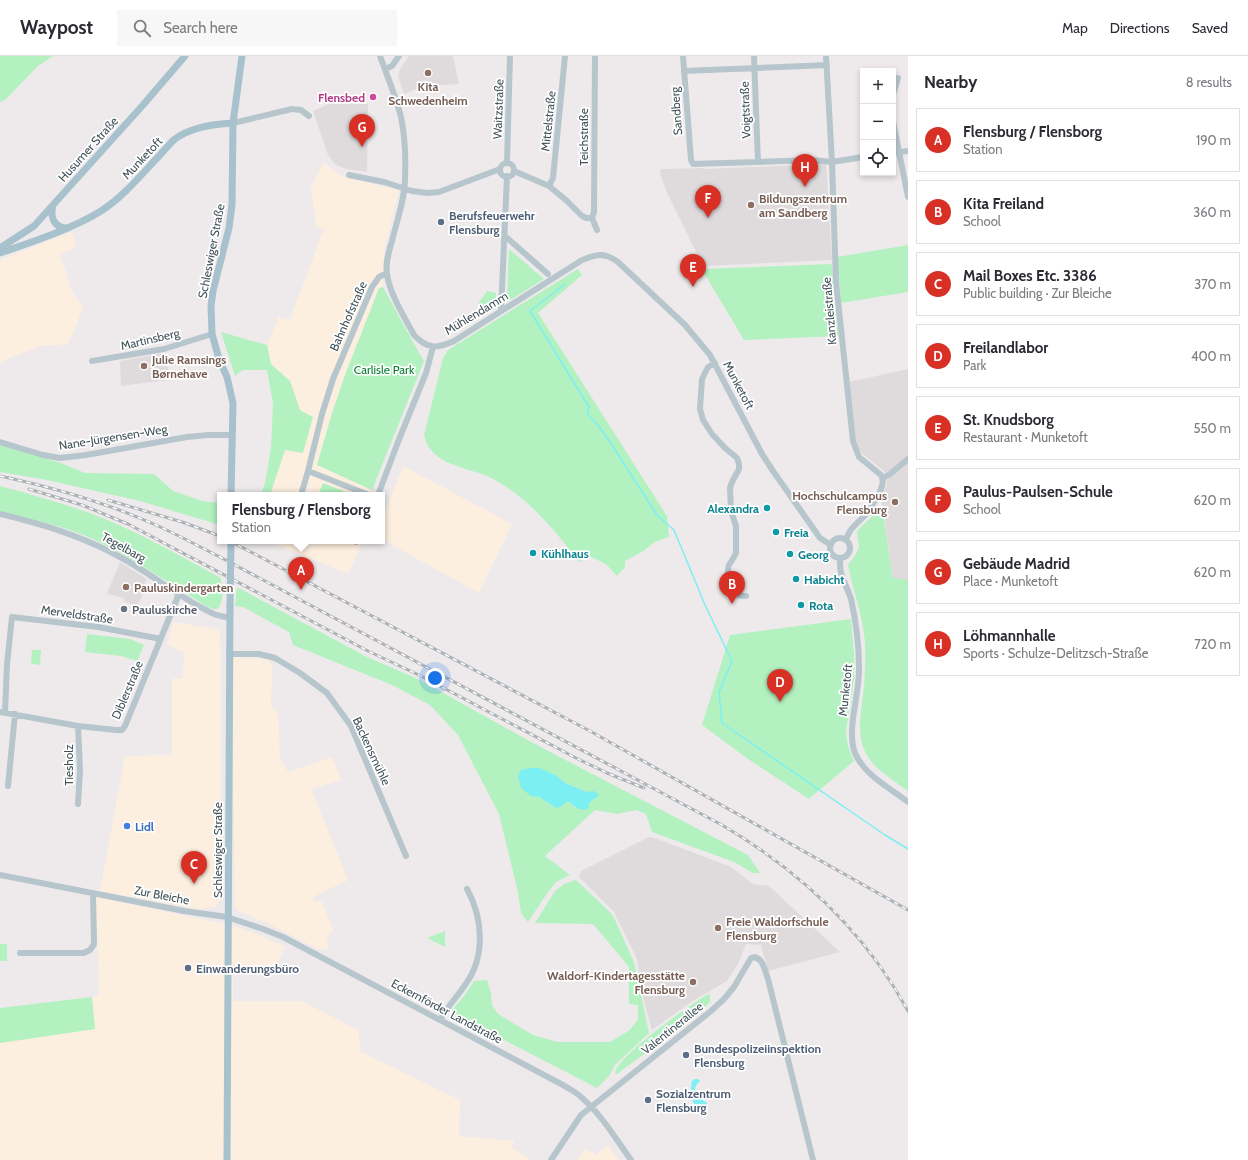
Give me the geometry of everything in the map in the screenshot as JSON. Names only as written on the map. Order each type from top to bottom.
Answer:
[{"type":"main road","name":"Husumer Straße","points":[[0,248],[34,226],[185,56]]},
{"type":"main road","name":"Schleswiger Straße","points":[[231,492],[232,436],[234,418],[233,403],[231,391],[217,353],[212,334],[211,306],[213,291],[229,228],[232,206],[233,123],[242,56]]},
{"type":"main road","name":"Munketoft","points":[[0,253],[66,228],[101,211],[128,189],[175,140],[184,133],[211,125],[233,123]]},
{"type":"main road","points":[[53,205],[52,216],[54,223],[60,227],[66,228]]},
{"type":"main road","name":"Schleswiger Straße","points":[[227,1160],[229,618],[231,544]]},
{"type":"street","points":[[379,492],[426,373],[433,347],[422,342],[414,335],[390,287],[387,273],[389,253],[404,189],[405,152],[403,128],[399,111],[380,56]]},
{"type":"street","points":[[385,69],[392,66],[399,56]]},
{"type":"street","name":"Waitzstraße","points":[[507,163],[510,56]]},
{"type":"street","name":"Mittelstraße","points":[[549,186],[553,178],[565,56]]},
{"type":"street","name":"Teichstraße","points":[[592,218],[594,212],[595,56]]},
{"type":"street","name":"Sandberg","points":[[683,56],[690,160],[692,164],[758,162]]},
{"type":"street","name":"Voigtstraße","points":[[754,56],[758,162]]},
{"type":"street","name":"Kanzleistraße","points":[[826,56],[832,162],[836,282],[853,441],[859,457],[883,478]]},
{"type":"street","points":[[684,71],[827,65]]},
{"type":"street","points":[[896,85],[898,78]]},
{"type":"street","name":"Munketoft","points":[[233,123],[292,109],[301,110],[309,116]]},
{"type":"street","points":[[908,151],[896,153],[908,197]]},
{"type":"street","points":[[758,162],[813,160],[832,162],[860,157]]},
{"type":"street","points":[[348,175],[384,182],[404,189],[427,193],[439,192],[500,170],[503,164],[507,163],[512,165],[514,171],[549,186],[582,216],[592,218],[597,230]]},
{"type":"street","points":[[500,170],[503,175],[507,176],[512,175],[514,171]]},
{"type":"street","points":[[501,312],[507,176]]},
{"type":"street","points":[[504,236],[548,274]]},
{"type":"street","name":"Mühlendamm","points":[[433,347],[444,346],[454,341],[582,260],[596,255],[604,255]]},
{"type":"street","name":"Munketoft","points":[[604,255],[618,262],[685,325],[710,355],[762,454],[820,538],[831,545],[830,549],[833,554],[840,558],[841,573],[851,599],[859,652],[858,690],[851,737],[853,745],[861,764],[871,774],[908,802]]},
{"type":"street","name":"Bahnhofstraße","points":[[302,492],[322,414],[333,379],[372,287],[379,277],[387,273]]},
{"type":"street","name":"Martinsberg","points":[[92,361],[164,349],[212,334]]},
{"type":"street","points":[[715,363],[708,368],[702,379],[700,409],[703,420],[712,434],[737,458],[739,464],[730,488],[731,511],[736,526],[736,553],[734,558],[729,563],[728,568],[730,589],[734,594],[746,596]]},
{"type":"street","name":"Nane-Jürgensen-Weg","points":[[0,442],[43,455],[60,458],[86,455],[208,434],[232,436]]},
{"type":"street","points":[[846,540],[850,531],[866,514],[880,491],[883,478],[908,459]]},
{"type":"street","points":[[308,471],[361,492]]},
{"type":"street","name":"Tegelbarg","points":[[0,514],[50,527],[92,542],[140,568],[179,594],[213,614],[229,618]]},
{"type":"street","points":[[831,545],[837,538],[843,538],[850,545],[850,552],[845,557],[840,558]]},
{"type":"street","name":"Diblerstraße","points":[[12,617],[2,713],[15,714],[78,726],[122,730],[125,726],[179,594]]},
{"type":"street","name":"Merveldstraße","points":[[12,617],[98,627],[161,639]]},
{"type":"street","name":"Backensmühle","points":[[229,654],[259,654],[275,658],[300,673],[327,694],[352,726],[406,856]]},
{"type":"street","points":[[8,786],[15,714]]},
{"type":"street","name":"Tiesholz","points":[[78,726],[80,770],[78,804]]},
{"type":"street","name":"Zur Bleiche","points":[[0,875],[184,911],[228,917]]},
{"type":"street","points":[[440,1020],[454,998],[466,985],[472,974],[480,951],[481,939],[477,917],[471,896],[467,889]]},
{"type":"street","points":[[20,953],[84,952],[90,950],[94,944],[93,893]]},
{"type":"street","name":"Eckernförder Landstraße","points":[[228,917],[283,937],[563,1085],[580,1096],[602,1118],[631,1160]]},
{"type":"street","name":"Valentinerallee","points":[[551,1160],[580,1115],[720,1003],[734,987],[751,958],[756,957],[762,962],[768,979],[813,1160]]},
{"type":"shaded area","name":"Kita Schwedenheim","points":[[409,56],[453,56],[459,84],[425,86],[404,94],[398,77],[400,69]]},
{"type":"shaded area","points":[[331,103],[368,104],[367,172],[346,169],[335,164],[328,155],[313,111]]},
{"type":"shaded area","points":[[324,162],[337,173],[348,178],[399,190],[384,250],[383,287],[379,288],[345,375],[317,465],[376,492],[271,492],[285,450],[303,453],[300,410],[290,381],[271,365],[267,345],[279,317],[290,320],[324,229],[316,226],[311,186]]},
{"type":"shaded area","name":"Bildungszentrum am Sandberg","points":[[826,164],[832,260],[703,266],[668,195],[660,174],[662,169],[705,169]]},
{"type":"shaded area","points":[[72,232],[76,248],[60,254],[72,292],[83,306],[68,344],[41,346],[6,359],[0,364],[0,260]]},
{"type":"shaded area","name":"Julie Ramsings Børnehave","points":[[162,353],[169,371],[168,380],[121,386],[120,361]]},
{"type":"shaded area","name":"Hochschulcampus Flensburg","points":[[908,369],[908,627],[893,578],[881,496],[887,485],[885,472],[860,451],[856,440],[849,382]]},
{"type":"shaded area","points":[[403,466],[512,524],[479,593],[385,541],[385,512]]},
{"type":"shaded area","points":[[274,544],[362,544],[348,574]]},
{"type":"shaded area","name":"Pauluskindergarten","points":[[120,562],[147,579],[142,589],[145,591],[137,606],[124,602],[124,598],[107,594]]},
{"type":"shaded area","points":[[173,622],[220,630],[220,901],[216,907],[199,909],[100,891],[125,756],[172,755],[172,679],[183,678],[184,652],[167,645]]},
{"type":"shaded area","points":[[232,657],[269,659],[272,666],[271,706],[278,713],[280,759],[288,772],[332,757],[341,780],[311,789],[348,880],[313,897],[315,901],[322,902],[333,929],[326,939],[329,948],[320,950],[263,921],[240,912],[235,907]]},
{"type":"shaded area","name":"Freie Waldorfschule Flensburg","points":[[649,837],[731,867],[753,884],[769,886],[840,952],[768,971],[761,945],[746,944],[739,962],[727,981],[691,1002],[652,1030],[643,998],[637,959],[614,912],[579,877],[581,871]]},
{"type":"shaded area","points":[[96,897],[233,926],[257,934],[285,947],[272,975],[260,974],[259,967],[233,965],[233,1001],[302,1001],[358,1030],[361,1052],[460,1100],[459,1136],[514,1141],[512,1148],[531,1160],[0,1160],[0,1043],[95,1029],[92,997],[99,996]]},
{"type":"shaded area","points":[[608,1145],[619,1160],[577,1160],[586,1149],[596,1155]]},
{"type":"green space","points":[[0,56],[53,56],[38,66],[5,100],[0,102]]},
{"type":"green space","points":[[908,245],[908,292],[841,303],[837,257]]},
{"type":"green space","points":[[509,249],[544,279],[507,302]]},
{"type":"green space","points":[[832,264],[834,302],[839,336],[744,340],[704,273],[704,269]]},
{"type":"green space","points":[[578,269],[582,275],[538,313],[667,516],[669,537],[655,542],[645,550],[625,561],[625,567],[617,576],[606,564],[589,556],[579,562],[539,514],[515,493],[489,477],[450,464],[441,459],[428,445],[424,435],[443,358],[448,350]]},
{"type":"green space","name":"Carlisle Park","points":[[383,287],[424,361],[372,490],[317,465],[345,375],[379,288]]},
{"type":"green space","points":[[487,291],[496,293],[495,309],[488,313],[478,304]]},
{"type":"green space","points":[[221,332],[267,345],[271,364],[290,381],[300,410],[313,417],[303,453],[285,450],[271,492],[262,492],[271,448],[273,403],[267,370],[243,370],[235,376]]},
{"type":"green space","points":[[0,445],[61,463],[85,473],[154,474],[173,491],[202,501],[217,503],[217,524],[140,501],[47,480],[0,472]]},
{"type":"green space","points":[[323,483],[346,492],[319,492]]},
{"type":"green space","points":[[0,486],[66,505],[122,526],[221,578],[222,599],[220,606],[217,609],[213,609],[206,606],[137,562],[82,534],[0,511]]},
{"type":"green space","points":[[882,507],[893,578],[908,580],[908,791],[881,771],[868,757],[861,740],[860,731],[865,675],[865,643],[862,623],[848,565],[859,547],[857,532]]},
{"type":"green space","points":[[237,587],[365,656],[420,680],[533,743],[748,855],[760,873],[753,873],[734,862],[652,832],[646,814],[636,810],[617,814],[595,810],[545,856],[570,875],[556,882],[528,922],[521,913],[517,888],[499,814],[458,735],[430,705],[392,685],[293,645],[289,632],[243,607],[235,606]],"holes":[[[557,776],[565,783],[587,792],[594,799],[589,803],[575,808],[570,802],[566,801],[556,808],[539,797]]]},
{"type":"green space","points":[[851,619],[854,654],[854,679],[846,732],[848,746],[854,761],[809,799],[748,759],[702,725],[730,635]]},
{"type":"green space","points":[[87,634],[130,639],[144,645],[137,661],[121,656],[85,652]]},
{"type":"green space","points":[[32,650],[41,650],[40,665],[32,664]]},
{"type":"green space","points":[[576,880],[611,913],[615,920],[634,962],[649,1033],[615,1065],[609,1076],[597,1088],[450,1012],[465,995],[474,981],[487,980],[491,993],[492,1005],[498,1014],[533,1035],[558,1042],[610,1042],[630,1030],[638,1019],[638,1005],[629,1004],[629,967],[593,924],[535,923],[555,891],[564,884]]},
{"type":"green space","points":[[445,931],[445,947],[427,938]]},
{"type":"green space","points":[[0,944],[7,944],[7,961],[0,961]]},
{"type":"green space","points":[[708,994],[710,995],[710,1002],[690,1020],[617,1074],[615,1073],[619,1065],[641,1043],[686,1008]]},
{"type":"green space","points":[[92,997],[95,1029],[0,1043],[0,1008]]},
{"type":"water","points":[[540,768],[557,776],[565,783],[587,792],[594,791],[599,795],[589,803],[588,809],[578,808],[570,802],[566,802],[562,806],[556,808],[539,797],[531,796],[521,788],[518,776],[521,770]]},
{"type":"water","points":[[695,1079],[700,1081],[695,1087],[696,1095],[707,1103],[707,1107],[704,1110],[698,1109],[692,1100],[691,1084]]},
{"type":"waterway","points":[[565,284],[530,311],[589,407],[587,414],[598,425],[608,439],[657,515],[674,530],[705,605],[732,661],[719,692],[722,723],[885,835],[908,849]]},
{"type":"railway","points":[[0,476],[94,501],[131,514],[167,530],[722,825],[778,862],[828,905],[871,954],[891,982],[908,1011]]},
{"type":"railway","points":[[29,489],[82,505],[128,524],[368,651],[421,676],[576,758],[607,773],[644,788]]},
{"type":"railway","points":[[108,500],[182,522],[217,535]]},
{"type":"railway","points":[[236,544],[590,731],[908,910]]},
{"type":"place","name":"Kita Schwedenheim","points":[[428,73]]},
{"type":"place","name":"Flensbed","points":[[373,97]]},
{"type":"place","name":"Gebäude Madrid","points":[[362,147]]},
{"type":"place","name":"Löhmannhalle","points":[[805,187]]},
{"type":"place","name":"Bildungszentrum am Sandberg","points":[[751,205]]},
{"type":"place","name":"Paulus-Paulsen-Schule","points":[[708,218]]},
{"type":"place","name":"Berufsfeuerwehr Flensburg","points":[[441,222]]},
{"type":"place","name":"St. Knudsborg","points":[[693,287]]},
{"type":"place","name":"Julie Ramsings Børnehave","points":[[144,366]]},
{"type":"place","name":"Hochschulcampus Flensburg","points":[[895,502]]},
{"type":"place","name":"Alexandra","points":[[767,508]]},
{"type":"place","name":"Freia","points":[[776,532]]},
{"type":"place","name":"Kühlhaus","points":[[533,553]]},
{"type":"place","name":"Georg","points":[[790,554]]},
{"type":"place","name":"Habicht","points":[[796,579]]},
{"type":"place","name":"Pauluskindergarten","points":[[126,587]]},
{"type":"place","name":"Flensburg / Flensborg","points":[[301,590]]},
{"type":"place","name":"Kita Freiland","points":[[732,604]]},
{"type":"place","name":"Rota","points":[[801,605]]},
{"type":"place","name":"Pauluskirche","points":[[124,609]]},
{"type":"place","name":"Freilandlabor","points":[[780,702]]},
{"type":"place","name":"Lidl","points":[[127,826]]},
{"type":"place","name":"Mail Boxes Etc. 3386","points":[[194,884]]},
{"type":"place","name":"Freie Waldorfschule Flensburg","points":[[718,928]]},
{"type":"place","name":"Einwanderungsbüro","points":[[188,968]]},
{"type":"place","name":"Waldorf-Kindertagesstätte Flensburg","points":[[693,982]]},
{"type":"place","name":"Bundespolizeiinspektion Flensburg","points":[[686,1055]]},
{"type":"place","name":"Sozialzentrum Flensburg","points":[[648,1100]]}]
